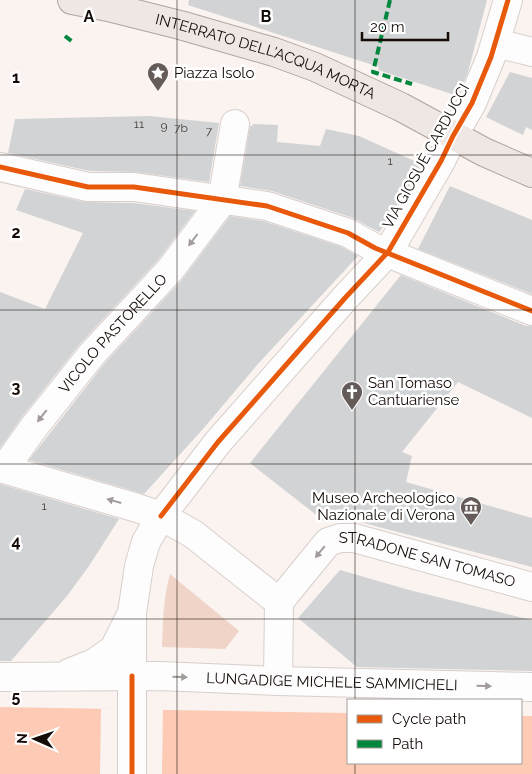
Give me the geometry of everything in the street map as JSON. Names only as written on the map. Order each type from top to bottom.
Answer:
[{"type":"main road","name":"INTERRATO DELL'ACQUA MORTA","points":[[72,0],[180,25],[274,52],[315,67],[380,97],[453,136],[532,173]]},
{"type":"street","name":"VIA GIOSUÈ CARDUCCI","points":[[132,613],[139,566],[146,542],[161,516],[218,442],[388,252],[472,103],[496,44],[508,0]]},
{"type":"street","points":[[496,44],[532,52]]},
{"type":"street","points":[[222,200],[235,124]]},
{"type":"street","points":[[0,167],[88,187],[134,187],[268,206],[348,233],[375,248],[532,311]]},
{"type":"street","name":"VICOLO PASTORELLO","points":[[2,469],[92,354],[170,270],[222,200]]},
{"type":"street","points":[[2,469],[161,516],[193,534],[280,602],[278,681]]},
{"type":"street","name":"STRADONE SAN TOMASO","points":[[280,602],[328,542],[340,538],[354,538],[532,586]]},
{"type":"street","points":[[132,613],[132,774]]},
{"type":"street","points":[[60,676],[94,663],[114,649],[132,613]]},
{"type":"street","points":[[0,677],[60,676],[98,685],[113,694],[127,713],[132,737]]},
{"type":"street","name":"LUNGADIGE MICHELE SAMMICHELI","points":[[60,676],[132,676],[532,687]]},
{"type":"shaded area","points":[[170,574],[239,631],[225,649],[162,647],[165,601]]},
{"type":"shaded area","points":[[0,707],[347,713],[347,764],[522,764],[522,716],[532,716],[532,774],[0,774]]},
{"type":"pier","points":[[101,709],[163,709],[162,774],[100,774]]},
{"type":"building","points":[[189,0],[487,0],[468,72],[458,96],[378,70],[379,67],[188,5]]},
{"type":"building","points":[[510,72],[532,78],[532,130],[526,127],[523,135],[486,117]]},
{"type":"building","points":[[149,116],[219,123],[209,182],[136,172],[90,171],[8,153],[15,119]]},
{"type":"building","points":[[253,124],[278,125],[277,142],[320,146],[326,129],[359,136],[421,164],[386,224],[379,232],[353,218],[272,191],[240,186],[250,126]]},
{"type":"building","points":[[450,186],[532,220],[532,294],[418,249]]},
{"type":"building","points":[[25,189],[85,202],[133,203],[195,211],[158,260],[80,344],[0,448],[0,292],[45,309],[83,233],[16,210]]},
{"type":"building","points":[[230,216],[263,221],[342,247],[358,256],[257,365],[203,429],[144,494],[29,460],[104,364],[181,281]]},
{"type":"building","points":[[401,275],[526,326],[532,326],[532,418],[458,382],[402,452],[412,456],[406,482],[532,518],[532,567],[329,514],[324,521],[250,463]]},
{"type":"building","points":[[0,484],[119,519],[67,596],[11,661],[0,661]]},
{"type":"building","points":[[340,570],[409,590],[532,620],[532,671],[357,667],[298,618]]},
{"type":"marked path","points":[[390,0],[373,72],[412,84]]},
{"type":"marked path","points":[[65,36],[74,43]]},
{"type":"cycle path","points":[[161,516],[218,442],[388,252],[472,103],[491,57],[508,0]]},
{"type":"cycle path","points":[[0,167],[88,187],[134,187],[267,206],[348,233],[375,248],[532,311]]},
{"type":"cycle path","points":[[132,676],[132,774]]},
{"type":"place","name":"Piazza Isolo","points":[[158,92]]},
{"type":"place","name":"San Tomaso Cantuariense","points":[[352,411]]},
{"type":"place","name":"Museo Archeologico Nazionale di Verona","points":[[471,526]]}]
